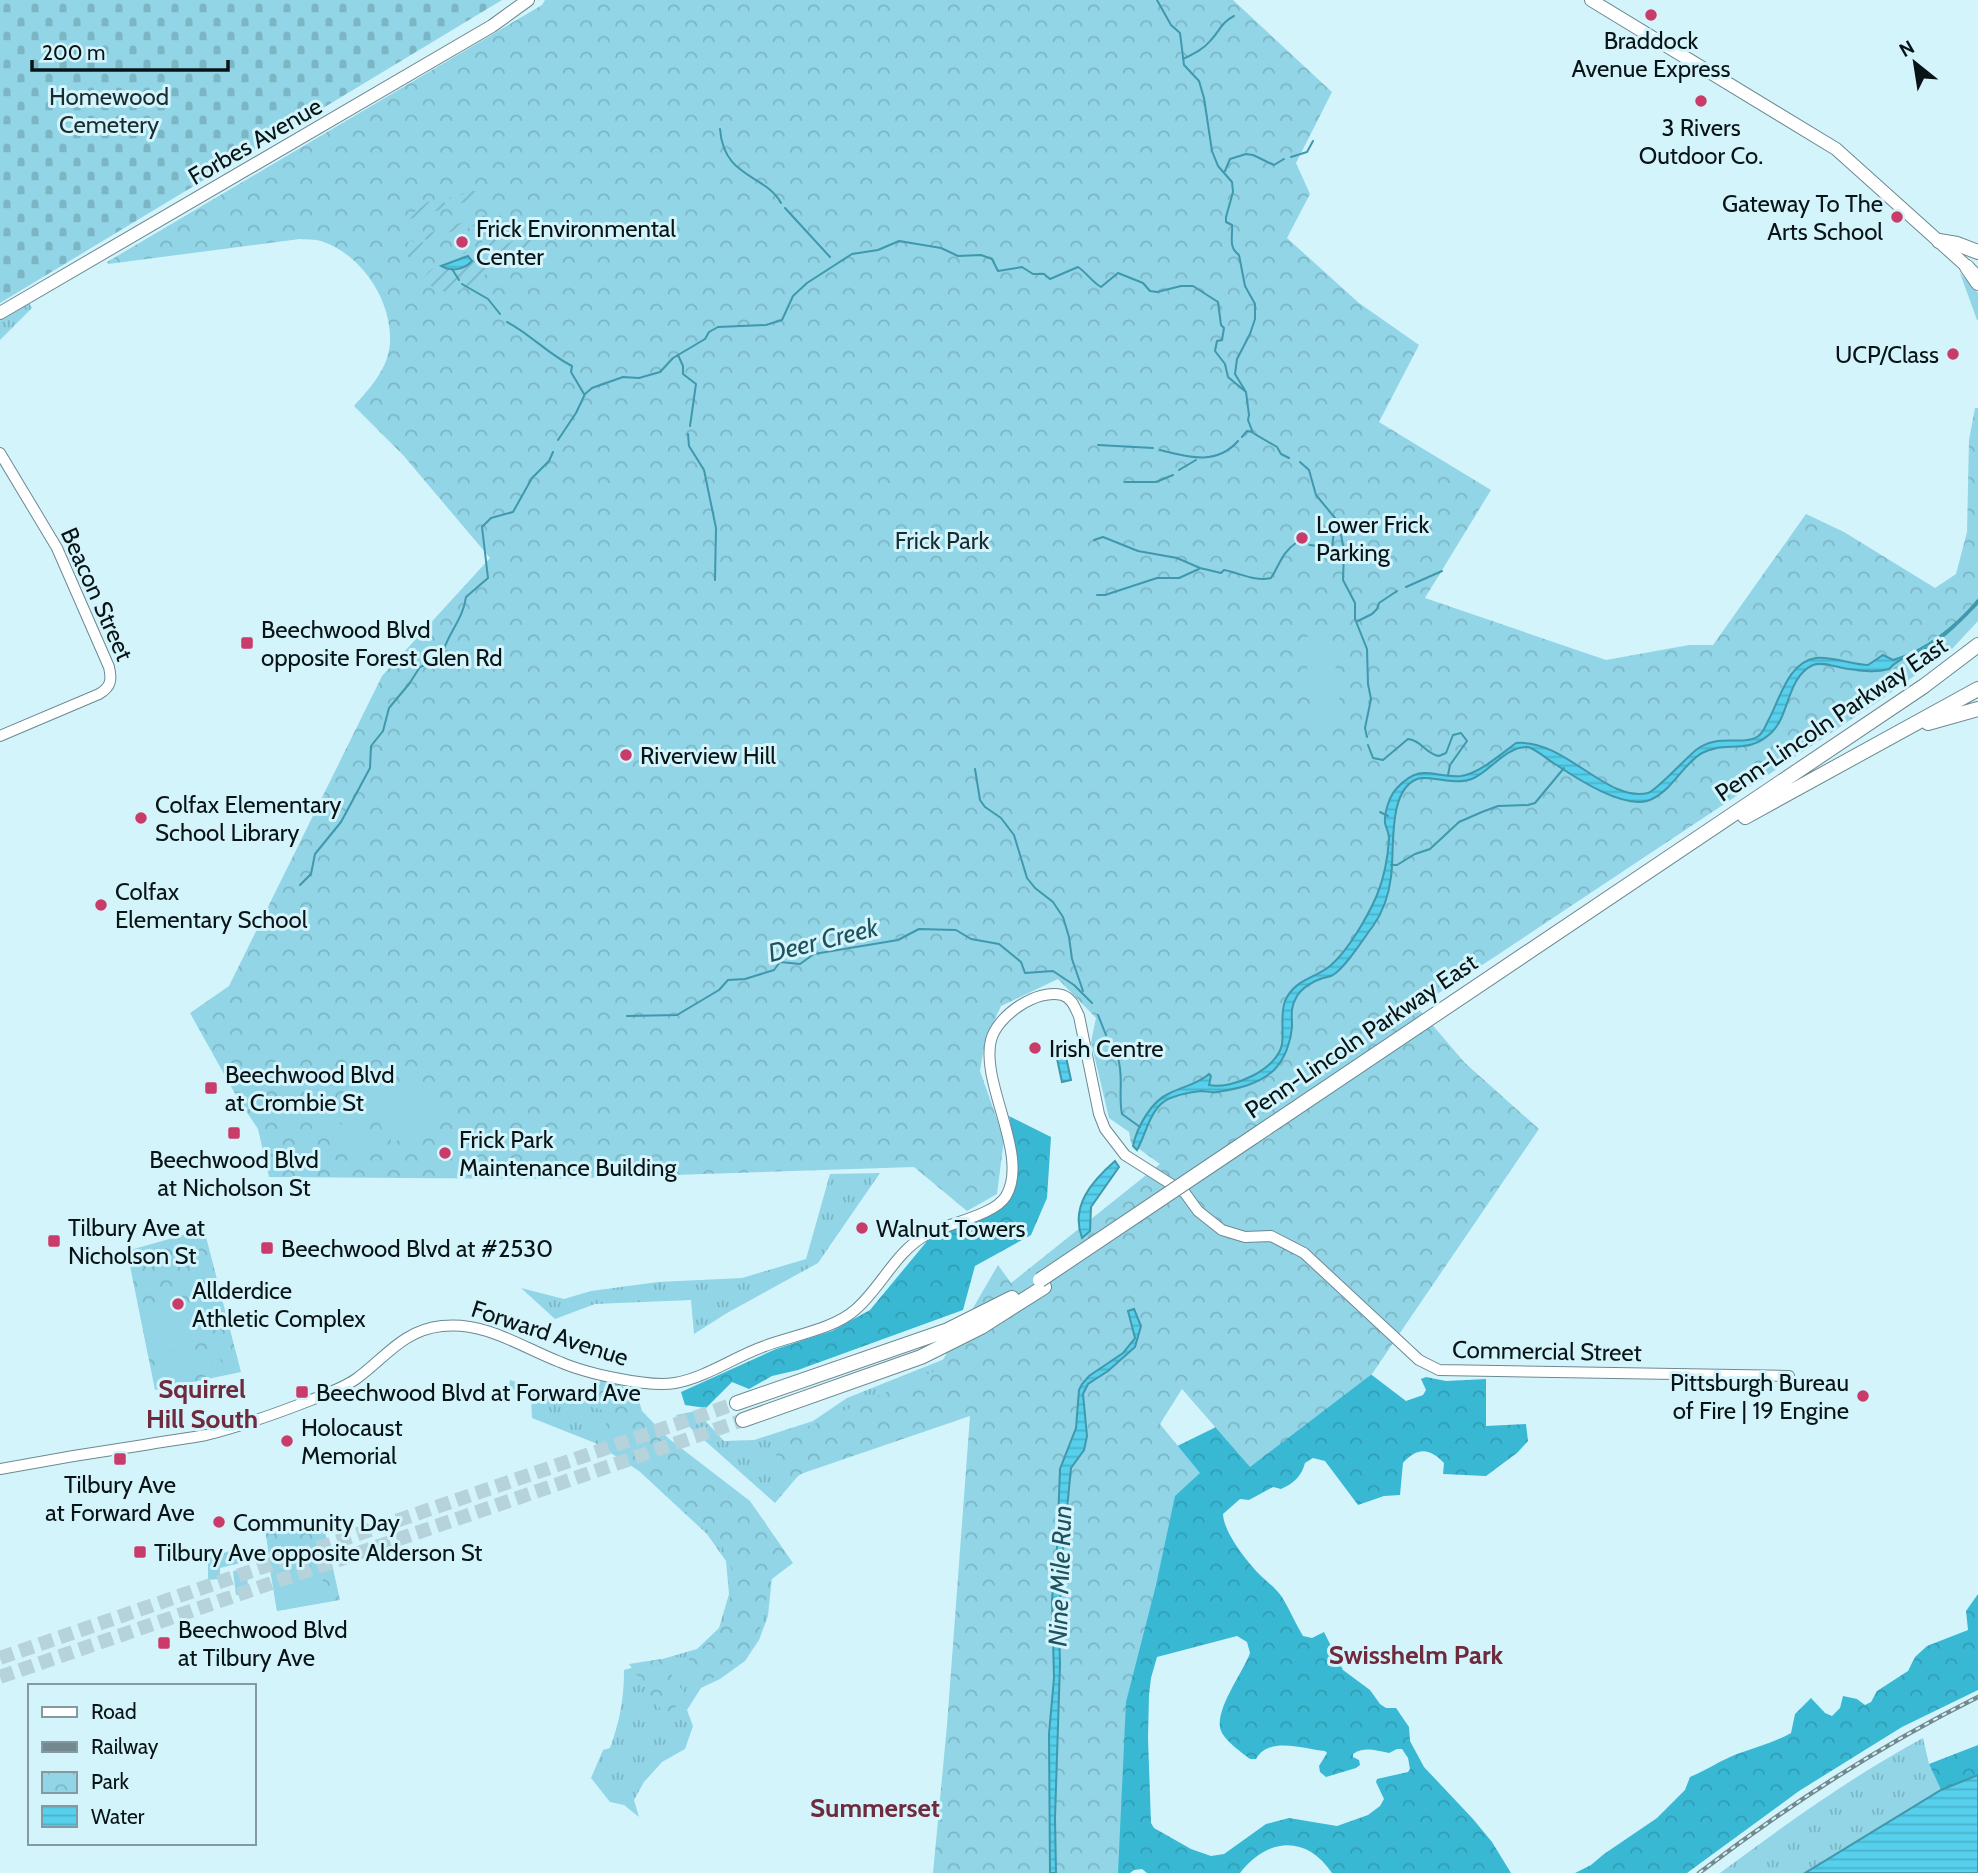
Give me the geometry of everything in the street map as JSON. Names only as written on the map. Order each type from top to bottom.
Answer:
[{"type":"highway","points":[[1939,242],[1957,244],[1978,252]]},
{"type":"highway","points":[[1973,272],[1978,283]]},
{"type":"highway","points":[[1906,698],[1978,635]]},
{"type":"highway","name":"Penn-Lincoln Parkway East","points":[[743,1420],[921,1357],[981,1327],[1906,698],[1978,645]]},
{"type":"highway","name":"Penn-Lincoln Parkway East","points":[[1255,1141],[1745,817],[1929,693],[1978,656]]},
{"type":"highway","points":[[1745,817],[1978,689]]},
{"type":"highway","points":[[1897,734],[1978,709]]},
{"type":"highway","name":"Penn-Lincoln Parkway East","points":[[737,1403],[948,1330],[1042,1284]]},
{"type":"main road","name":"Forbes Avenue","points":[[0,313],[492,26],[528,0]]},
{"type":"main road","points":[[1591,0],[1836,149],[1973,272]]},
{"type":"main road","name":"Beacon Street","points":[[0,453],[57,548],[111,677],[110,684],[99,694],[0,736]]},
{"type":"main road","name":"Forward Avenue","points":[[0,1469],[206,1434],[247,1422],[311,1400],[354,1381],[405,1337],[438,1326],[457,1324],[478,1327],[563,1364],[647,1385],[676,1383],[761,1347],[837,1322],[854,1311],[910,1245],[928,1233],[995,1207],[1005,1197],[1011,1182],[1011,1159],[1008,1134],[989,1066],[992,1035],[1006,1016],[1031,1001],[1048,995],[1063,995],[1072,1002]]},
{"type":"main road","name":"Commercial Street","points":[[1072,1002],[1079,1016],[1099,1114],[1105,1129],[1125,1155],[1185,1193],[1198,1211],[1222,1230],[1245,1237],[1272,1236],[1304,1253],[1428,1366],[1439,1370],[1789,1376]]},
{"type":"green space","name":"Homewood Cemetery","points":[[0,0],[502,0],[0,303]]},
{"type":"green space","name":"Frick Park","points":[[545,0],[1233,0],[1332,92],[1296,163],[1310,194],[1287,238],[1359,303],[1419,345],[1379,422],[1491,490],[1425,598],[1606,660],[1689,645],[1713,645],[1806,514],[1844,532],[1935,588],[1956,574],[1967,532],[1969,440],[1975,408],[1978,408],[1978,621],[1952,649],[1879,701],[1417,1007],[1465,1063],[1539,1129],[1372,1374],[1250,1467],[1182,1389],[1160,1424],[1200,1473],[1175,1496],[1156,1585],[1126,1702],[1118,1873],[933,1873],[970,1416],[783,1480],[773,1442],[937,1370],[998,1265],[1011,1283],[1160,1164],[1131,1143],[1129,1132],[1109,1118],[1091,1042],[1096,1018],[1058,979],[1001,1006],[985,1041],[980,1071],[1004,1139],[997,1194],[967,1211],[914,1167],[555,1179],[269,1177],[258,1129],[190,1013],[229,986],[382,676],[490,558],[403,455],[354,406],[382,369],[390,342],[386,310],[380,295],[349,256],[321,241],[300,239],[108,264],[107,262],[542,5]]},
{"type":"green space","points":[[467,191],[480,191],[486,195],[452,206],[449,198]]},
{"type":"green space","points":[[444,200],[446,208],[410,219],[409,216],[429,201],[430,204]]},
{"type":"green space","points":[[502,210],[499,233],[495,229],[478,233]]},
{"type":"green space","points":[[491,215],[475,228],[474,226],[455,233],[453,231],[443,234],[441,238],[429,240],[415,238],[481,216]]},
{"type":"green space","points":[[488,233],[499,239],[501,244],[457,255],[484,246],[479,235]]},
{"type":"green space","points":[[529,233],[533,245],[499,265],[493,261],[490,252]]},
{"type":"green space","points":[[409,241],[429,244],[411,260],[406,254]]},
{"type":"green space","points":[[485,254],[491,265],[484,276],[452,295],[424,283],[427,274],[439,265],[462,267],[470,264],[468,256]]},
{"type":"green space","points":[[1960,273],[1978,293],[1978,320],[1977,320]]},
{"type":"green space","points":[[29,303],[32,308],[0,340],[0,319]]},
{"type":"green space","points":[[1332,634],[1342,726],[1313,729],[1304,637]]},
{"type":"green space","points":[[403,1082],[422,1089],[448,1114],[395,1143],[384,1133],[365,1092]]},
{"type":"green space","points":[[354,1111],[366,1130],[362,1134],[370,1145],[350,1159],[342,1147],[337,1150],[324,1130],[338,1121],[352,1141],[340,1121]]},
{"type":"green space","points":[[1009,1116],[1051,1137],[1047,1198],[1031,1235],[975,1266],[963,1310],[798,1370],[772,1376],[749,1389],[732,1382],[706,1408],[685,1405],[681,1392],[776,1349],[832,1331],[870,1310],[928,1240],[1001,1209],[1016,1186],[1017,1154]]},
{"type":"green space","points":[[880,1173],[818,1263],[694,1334],[691,1300],[595,1304],[555,1319],[521,1288],[564,1299],[591,1291],[658,1282],[742,1278],[806,1259],[830,1174]]},
{"type":"green space","name":"Allderdice Athletic Complex","points":[[204,1229],[241,1372],[155,1390],[127,1251]]},
{"type":"green space","points":[[165,1305],[188,1317],[194,1345],[148,1354],[140,1312]]},
{"type":"green space","points":[[230,1344],[235,1366],[224,1369],[219,1346]]},
{"type":"green space","points":[[217,1347],[223,1370],[215,1372],[209,1349]]},
{"type":"green space","points":[[191,1348],[196,1374],[160,1380],[156,1354]]},
{"type":"green space","points":[[207,1349],[213,1372],[202,1375],[196,1352]]},
{"type":"green space","points":[[967,1350],[876,1433],[798,1476],[775,1503],[676,1415],[696,1411],[724,1441],[754,1440],[813,1421],[847,1398]]},
{"type":"green space","points":[[1364,1369],[1406,1401],[1423,1395],[1426,1390],[1421,1379],[1426,1377],[1446,1381],[1486,1379],[1486,1426],[1526,1424],[1528,1441],[1517,1453],[1486,1476],[1443,1474],[1444,1463],[1439,1458],[1428,1452],[1419,1452],[1403,1463],[1400,1495],[1384,1496],[1358,1505],[1325,1461],[1313,1458],[1305,1463],[1299,1476],[1290,1484],[1281,1489],[1273,1487],[1249,1500],[1240,1499],[1223,1514],[1236,1546],[1259,1574],[1277,1590],[1303,1636],[1312,1638],[1324,1632],[1343,1670],[1370,1690],[1380,1704],[1386,1708],[1396,1708],[1409,1727],[1410,1741],[1424,1767],[1492,1842],[1511,1873],[1332,1873],[1322,1860],[1310,1852],[1286,1845],[1262,1853],[1240,1873],[1147,1873],[1142,1869],[1130,1873],[1091,1873],[1167,1451],[1214,1428],[1229,1413]],"holes":[[[1237,1636],[1247,1642],[1250,1653],[1224,1705],[1220,1725],[1222,1733],[1231,1744],[1250,1759],[1256,1759],[1262,1752],[1278,1746],[1325,1751],[1327,1753],[1319,1766],[1320,1772],[1326,1777],[1356,1768],[1360,1765],[1359,1760],[1353,1757],[1353,1754],[1362,1750],[1389,1753],[1402,1749],[1408,1758],[1410,1769],[1408,1772],[1377,1779],[1384,1799],[1380,1806],[1368,1815],[1337,1826],[1289,1818],[1266,1824],[1224,1854],[1211,1856],[1191,1849],[1154,1828],[1151,1823],[1148,1738],[1151,1678],[1157,1657]]]},
{"type":"green space","points":[[601,1379],[636,1391],[642,1411],[668,1438],[750,1501],[793,1563],[768,1582],[763,1619],[752,1646],[744,1657],[718,1676],[699,1685],[687,1654],[707,1644],[723,1621],[732,1588],[730,1562],[710,1531],[692,1514],[650,1478],[597,1440],[612,1413],[592,1407]]},
{"type":"green space","points":[[510,1380],[571,1400],[605,1403],[647,1426],[745,1500],[765,1522],[775,1549],[768,1616],[759,1640],[745,1661],[720,1679],[701,1688],[687,1710],[693,1726],[685,1749],[662,1762],[644,1782],[634,1800],[639,1817],[624,1805],[610,1802],[591,1778],[603,1750],[610,1748],[621,1709],[624,1670],[697,1649],[719,1628],[729,1594],[726,1561],[707,1534],[639,1471],[595,1443],[532,1418],[531,1399],[509,1387]]},
{"type":"green space","points":[[264,1522],[316,1527],[325,1532],[340,1600],[277,1611]]},
{"type":"green space","points":[[242,1547],[244,1562],[220,1568],[220,1579],[208,1580],[208,1558]]},
{"type":"green space","points":[[285,1560],[303,1563],[316,1571],[325,1583],[330,1601],[277,1611],[269,1564]]},
{"type":"green space","points":[[246,1569],[249,1593],[236,1595],[233,1571]]},
{"type":"green space","points":[[1978,1594],[1978,1690],[1902,1727],[1799,1791],[1687,1873],[1575,1873],[1591,1865],[1657,1818],[1685,1790],[1690,1777],[1731,1756],[1791,1733],[1795,1714],[1811,1698],[1825,1713],[1832,1716],[1840,1708],[1843,1696],[1857,1699],[1865,1705],[1871,1702],[1877,1691],[1908,1671],[1915,1657],[1927,1646],[1968,1630],[1966,1611]]},
{"type":"green space","points":[[661,1659],[688,1699],[664,1714],[629,1664]]},
{"type":"green space","points":[[1923,1738],[1929,1764],[1941,1790],[1805,1873],[1720,1873],[1845,1785]]},
{"type":"green space","points":[[1978,1745],[1978,1775],[1941,1790],[1929,1764]]},
{"type":"water","points":[[468,256],[472,261],[461,268],[449,269],[441,266]]},
{"type":"water","points":[[1978,600],[1967,614],[1938,640],[1898,661],[1889,669],[1869,671],[1826,664],[1813,665],[1798,678],[1772,732],[1754,744],[1711,749],[1702,753],[1666,789],[1652,799],[1642,802],[1629,801],[1602,792],[1528,747],[1513,750],[1474,778],[1458,781],[1417,779],[1407,786],[1397,808],[1390,883],[1380,915],[1338,971],[1312,983],[1297,996],[1292,1008],[1289,1044],[1278,1066],[1268,1075],[1247,1086],[1215,1092],[1191,1092],[1165,1101],[1153,1114],[1137,1150],[1133,1146],[1146,1115],[1163,1097],[1196,1083],[1209,1074],[1209,1085],[1219,1086],[1241,1081],[1263,1069],[1279,1053],[1282,1044],[1282,1017],[1289,994],[1299,984],[1337,960],[1357,933],[1377,895],[1388,852],[1389,836],[1385,823],[1387,809],[1394,791],[1406,780],[1421,773],[1452,776],[1468,774],[1516,743],[1534,744],[1552,751],[1617,789],[1633,794],[1648,793],[1704,745],[1751,739],[1759,735],[1786,682],[1798,666],[1806,661],[1822,658],[1868,665],[1883,655],[1893,660],[1905,656],[1940,636]]},
{"type":"water","points":[[1065,1052],[1071,1080],[1062,1082],[1056,1054]]},
{"type":"water","points":[[1115,1161],[1119,1167],[1091,1207],[1090,1231],[1082,1238],[1079,1215],[1085,1195],[1098,1177]]},
{"type":"water","name":"Nine Mile Run","points":[[1134,1309],[1141,1326],[1135,1347],[1108,1371],[1088,1384],[1083,1394],[1087,1436],[1084,1450],[1071,1468],[1059,1625],[1056,1873],[1050,1873],[1049,1734],[1054,1678],[1052,1599],[1060,1469],[1076,1428],[1079,1390],[1089,1376],[1123,1353],[1135,1338],[1128,1311]]},
{"type":"water","points":[[1978,1775],[1978,1873],[1805,1873],[1941,1790]]},
{"type":"waterway","points":[[1157,0],[1171,25],[1180,33],[1184,65],[1199,81],[1204,98],[1212,151],[1218,166],[1232,182],[1233,192],[1226,222],[1232,225],[1232,245],[1239,255],[1245,286],[1255,304],[1255,319],[1237,359],[1235,374],[1246,392],[1248,420],[1253,433],[1277,447],[1281,454],[1289,458]]},
{"type":"waterway","points":[[1183,59],[1205,46],[1234,16]]},
{"type":"waterway","points":[[720,129],[729,157],[746,174],[774,193],[781,203]]},
{"type":"waterway","points":[[1291,157],[1307,152],[1313,141]]},
{"type":"waterway","points":[[1225,171],[1230,159],[1246,154],[1274,165],[1284,159]]},
{"type":"waterway","points":[[785,208],[830,257]]},
{"type":"waterway","points":[[558,440],[585,394],[592,388],[623,377],[639,378],[660,372],[673,358],[705,339],[709,332],[718,327],[766,325],[782,320],[793,296],[807,283],[852,254],[878,250],[899,241],[941,248],[958,256],[981,255],[992,259],[998,271],[1022,267],[1033,274],[1044,274],[1050,279],[1078,267],[1101,287],[1118,273],[1143,283],[1150,291],[1193,286],[1218,302],[1221,325],[1224,328],[1222,340],[1217,341],[1215,351],[1225,364],[1228,377],[1246,392]]},
{"type":"waterway","points":[[452,269],[459,280]]},
{"type":"waterway","points":[[462,284],[488,299],[500,314]]},
{"type":"waterway","points":[[507,322],[572,366],[571,372],[584,394]]},
{"type":"waterway","points":[[678,355],[683,374],[696,384],[690,426]]},
{"type":"waterway","points":[[1242,437],[1247,431],[1252,432]]},
{"type":"waterway","points":[[688,434],[689,446],[704,470],[716,528],[715,580]]},
{"type":"waterway","points":[[1160,450],[1191,457],[1211,457],[1229,449],[1238,441]]},
{"type":"waterway","points":[[1098,445],[1153,448]]},
{"type":"waterway","points":[[300,885],[311,874],[315,854],[341,822],[370,768],[371,746],[383,731],[389,708],[420,667],[441,659],[466,597],[488,578],[482,527],[491,518],[513,512],[532,478],[549,461],[553,452]]},
{"type":"waterway","points":[[1179,470],[1196,460]]},
{"type":"waterway","points":[[1300,462],[1309,470],[1316,495],[1335,518],[1340,529],[1344,551],[1343,580],[1355,603],[1355,619],[1367,649],[1371,699],[1365,728],[1367,737]]},
{"type":"waterway","points":[[1125,482],[1156,482],[1173,475]]},
{"type":"waterway","points":[[1310,545],[1332,548],[1334,531],[1338,529]]},
{"type":"waterway","points":[[1094,540],[1103,537],[1138,551],[1177,558],[1200,568],[1221,573],[1224,570],[1259,579],[1271,578],[1284,555],[1296,543]]},
{"type":"waterway","points":[[1097,595],[1105,595],[1157,578],[1179,578],[1199,569]]},
{"type":"waterway","points":[[1406,587],[1442,571]]},
{"type":"waterway","points":[[1358,621],[1372,614],[1379,603],[1397,591]]},
{"type":"waterway","points":[[1368,745],[1373,758],[1383,760],[1408,739],[1439,756],[1446,753],[1453,735],[1461,733],[1467,741],[1450,765],[1448,775]]},
{"type":"waterway","points":[[1391,865],[1397,865],[1430,849],[1459,822],[1482,812],[1498,806],[1535,803],[1564,768]]},
{"type":"waterway","points":[[975,769],[980,800],[1001,818],[1014,835],[1027,878],[1053,902],[1063,917],[1072,959],[1083,991]]},
{"type":"waterway","points":[[1380,812],[1388,816]]},
{"type":"waterway","name":"Deer Creek","points":[[627,1016],[677,1015],[719,990],[728,980],[745,979],[774,970],[780,962],[800,964],[814,954],[898,940],[919,929],[956,930],[971,939],[999,944],[1021,962],[1025,973],[1053,971],[1074,985],[1092,1003]]},
{"type":"waterway","name":"Deer Creek","points":[[1098,1015],[1106,1035]]},
{"type":"waterway","name":"Deer Creek","points":[[1118,1058],[1122,1114],[1140,1127]]},
{"type":"tunnel","points":[[0,1658],[737,1403]]},
{"type":"tunnel","points":[[0,1677],[743,1420]]},
{"type":"railway","points":[[1699,1873],[1834,1778],[1978,1697]]},
{"type":"place","name":"Braddock Avenue Express","points":[[1651,15]]},
{"type":"place","name":"3 Rivers Outdoor Co.","points":[[1701,101]]},
{"type":"place","name":"Gateway To The Arts School","points":[[1897,217]]},
{"type":"place","name":"Frick Environmental Center","points":[[462,242]]},
{"type":"place","name":"UCP/Class","points":[[1953,354]]},
{"type":"place","name":"Lower Frick Parking","points":[[1302,538]]},
{"type":"place","name":"Beechwood Blvd opposite Forest Glen Rd","points":[[247,643]]},
{"type":"place","name":"Riverview Hill","points":[[626,755]]},
{"type":"place","name":"Colfax Elementary School Library","points":[[141,818]]},
{"type":"place","name":"Colfax Elementary School","points":[[101,905]]},
{"type":"place","name":"Irish Centre","points":[[1035,1048]]},
{"type":"place","name":"Beechwood Blvd at Crombie St","points":[[211,1088]]},
{"type":"place","name":"Beechwood Blvd at Nicholson St","points":[[234,1133]]},
{"type":"place","name":"Frick Park Maintenance Building","points":[[445,1153]]},
{"type":"place","name":"Walnut Towers","points":[[862,1228]]},
{"type":"place","name":"Tilbury Ave at Nicholson St","points":[[54,1241]]},
{"type":"place","name":"Beechwood Blvd at #2530","points":[[267,1248]]},
{"type":"place","name":"Allderdice Athletic Complex","points":[[178,1304]]},
{"type":"place","name":"Beechwood Blvd at Forward Ave","points":[[302,1392]]},
{"type":"place","name":"Pittsburgh Bureau of Fire | 19 Engine","points":[[1863,1396]]},
{"type":"place","name":"Holocaust Memorial","points":[[287,1441]]},
{"type":"place","name":"Tilbury Ave at Forward Ave","points":[[120,1459]]},
{"type":"place","name":"Community Day","points":[[219,1522]]},
{"type":"place","name":"Tilbury Ave opposite Alderson St","points":[[140,1552]]},
{"type":"place","name":"Beechwood Blvd at Tilbury Ave","points":[[164,1643]]},
{"type":"district","name":"Squirrel Hill South","points":[[202,1404]]},
{"type":"district","name":"Swisshelm Park","points":[[1416,1655]]},
{"type":"district","name":"Summerset","points":[[875,1808]]}]
